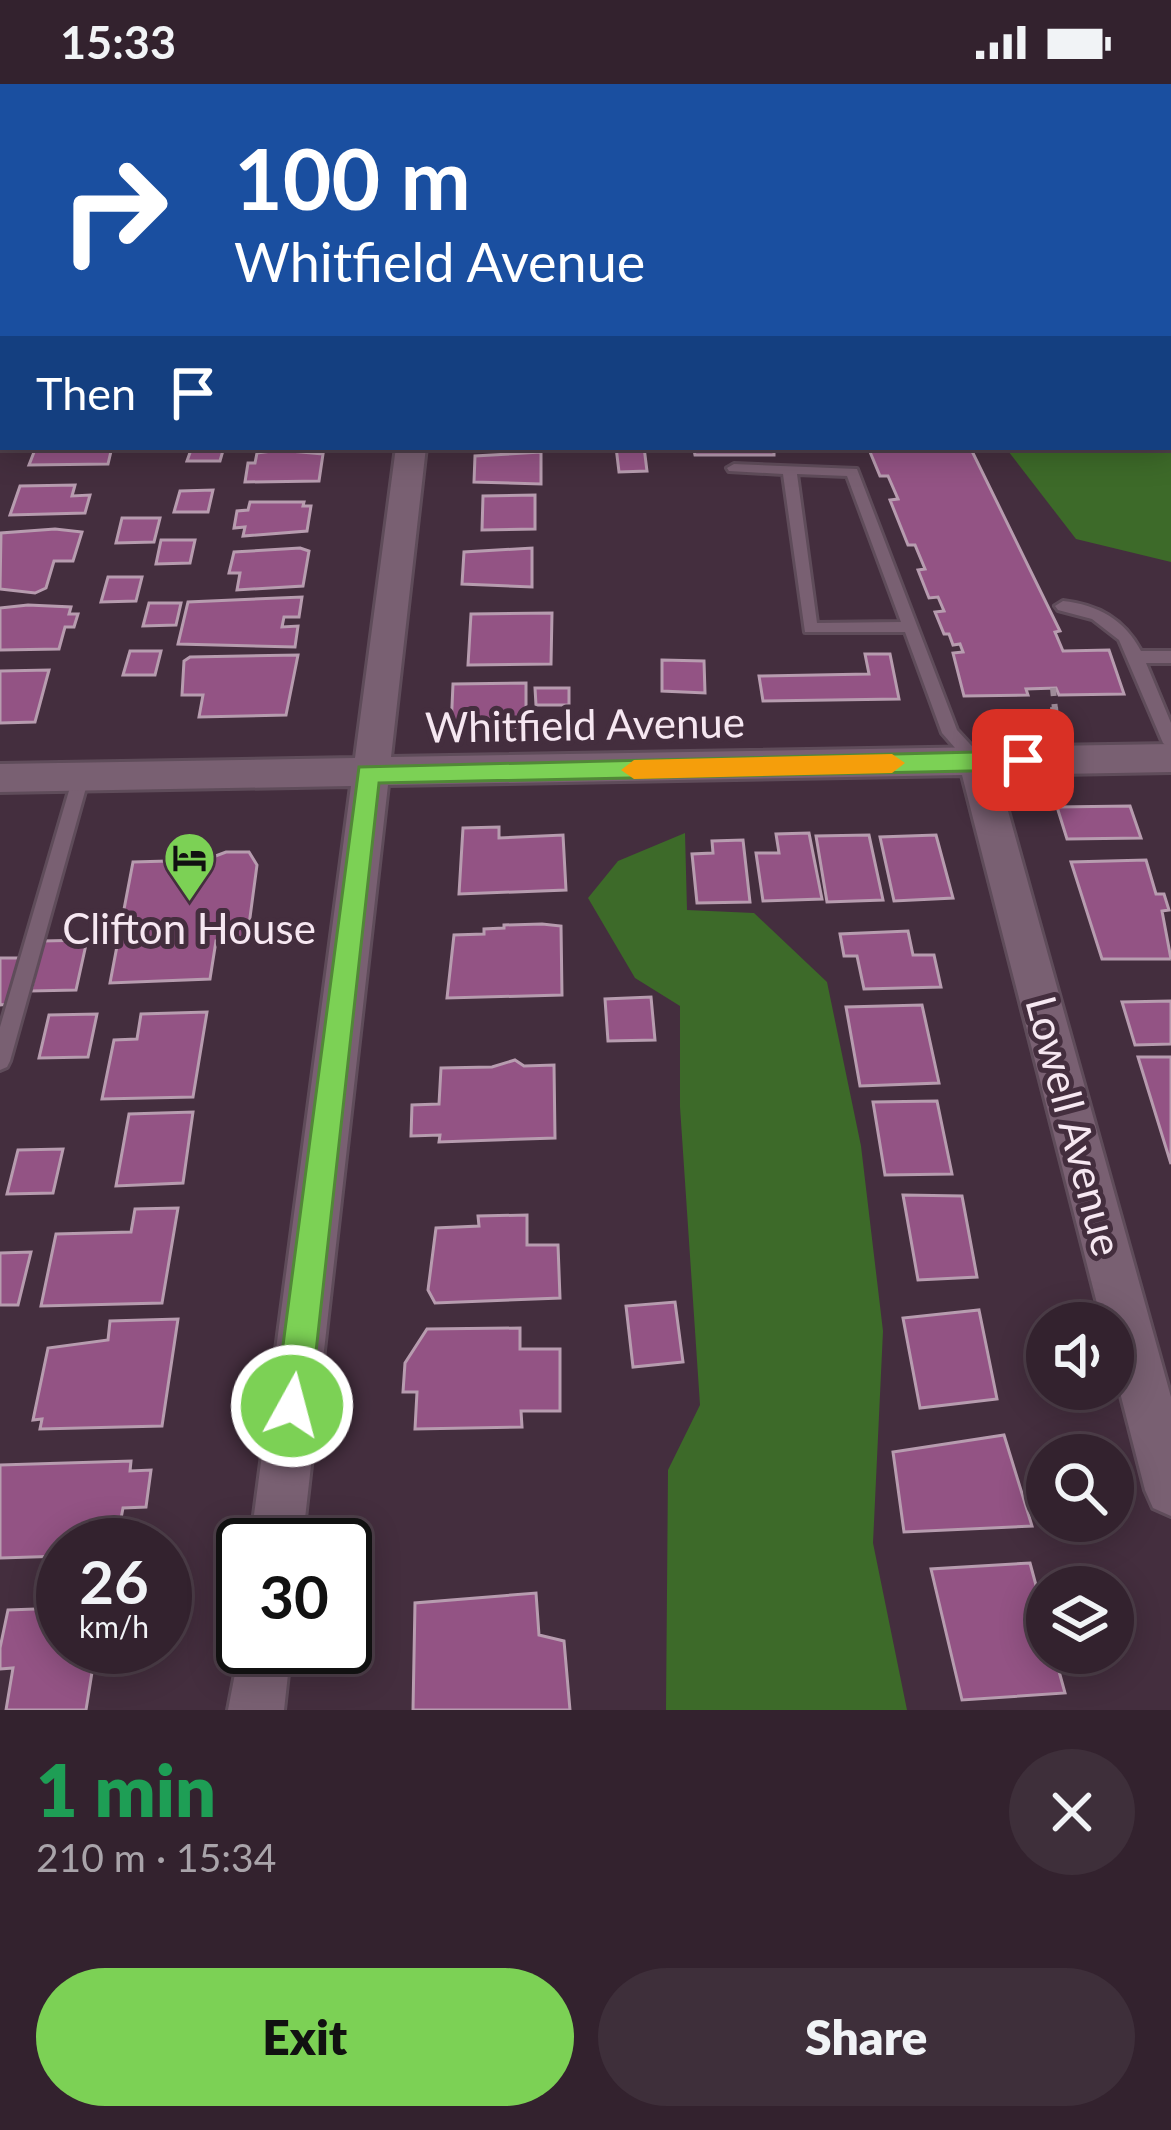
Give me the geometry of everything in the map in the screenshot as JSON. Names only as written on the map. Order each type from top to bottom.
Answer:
[{"type":"street","points":[[279,1518],[411,450]]},
{"type":"street","name":"Whitfield Avenue","points":[[0,778],[1171,758]]},
{"type":"street","name":"Lowell Avenue","points":[[976,761],[1158,1392],[1171,1490]]},
{"type":"street","points":[[256,1710],[261,1674]]},
{"type":"lane","points":[[734,468],[852,472],[950,733],[976,761]]},
{"type":"lane","points":[[789,470],[810,628],[912,627]]},
{"type":"lane","points":[[1063,606],[1083,608],[1130,641],[1171,743]]},
{"type":"lane","points":[[1136,657],[1171,657]]},
{"type":"lane","points":[[0,1061],[81,777]]},
{"type":"path","points":[[1053,688],[1056,730]]},
{"type":"green space","points":[[1007,450],[1171,452],[1171,562],[1076,539]]},
{"type":"green space","points":[[685,833],[687,910],[754,913],[827,982],[861,1146],[883,1331],[873,1543],[907,1710],[666,1710],[668,1470],[700,1405],[680,1107],[680,1006],[635,978],[588,898],[618,861]]},
{"type":"building","points":[[35,450],[111,450],[108,464],[29,465]]},
{"type":"building","points":[[191,450],[223,450],[220,461],[187,461]]},
{"type":"building","points":[[616,450],[644,450],[647,471],[619,472]]},
{"type":"building","points":[[694,450],[774,450],[774,455],[695,455]]},
{"type":"building","points":[[869,450],[971,450],[1060,631],[1055,632],[1063,651],[1109,650],[1124,694],[1059,695],[1056,688],[1026,689],[1028,695],[964,696],[953,653],[963,652],[960,644],[953,645],[949,634],[944,634],[935,612],[944,611],[938,597],[929,598],[918,570],[925,569],[915,545],[908,545],[890,500],[898,499],[888,476],[880,476]]},
{"type":"building","points":[[541,452],[541,484],[474,482],[475,456]]},
{"type":"building","points":[[257,453],[323,454],[319,481],[245,482],[248,463],[255,463]]},
{"type":"building","points":[[75,485],[72,496],[90,495],[85,513],[10,515],[20,486]]},
{"type":"building","points":[[213,490],[208,512],[174,512],[180,491]]},
{"type":"building","points":[[535,495],[535,529],[482,530],[483,496]]},
{"type":"building","points":[[250,502],[304,502],[303,506],[311,506],[307,531],[243,536],[245,527],[234,528],[237,511],[248,510]]},
{"type":"building","points":[[122,518],[160,518],[154,542],[116,543]]},
{"type":"building","points":[[82,532],[73,561],[54,561],[46,588],[35,593],[0,589],[1,533]]},
{"type":"building","points":[[161,540],[195,540],[190,563],[156,564]]},
{"type":"building","points":[[532,548],[532,587],[462,584],[464,552]]},
{"type":"building","points":[[309,551],[303,586],[237,590],[240,573],[229,573],[234,552]]},
{"type":"building","points":[[108,577],[142,577],[136,601],[101,602]]},
{"type":"building","points":[[302,597],[299,617],[284,617],[282,627],[298,626],[295,647],[178,644],[188,602]]},
{"type":"building","points":[[149,603],[181,603],[176,625],[143,626]]},
{"type":"building","points":[[71,607],[69,614],[78,614],[74,627],[65,627],[59,649],[0,650],[0,608]]},
{"type":"building","points":[[552,613],[551,664],[468,665],[471,614]]},
{"type":"building","points":[[130,651],[161,651],[155,675],[123,675]]},
{"type":"building","points":[[865,654],[890,654],[899,699],[763,701],[759,676],[869,674]]},
{"type":"building","points":[[298,655],[286,715],[199,717],[203,695],[182,695],[184,661],[190,657]]},
{"type":"building","points":[[662,660],[704,661],[705,693],[662,691]]},
{"type":"building","points":[[49,670],[35,722],[0,723],[0,671]]},
{"type":"building","points":[[526,683],[526,727],[451,729],[453,684]]},
{"type":"building","points":[[535,688],[569,688],[569,705],[536,705]]},
{"type":"building","points":[[1130,806],[1141,838],[1067,839],[1057,807]]},
{"type":"building","points":[[499,827],[499,838],[563,835],[566,890],[459,894],[463,828]]},
{"type":"building","points":[[809,833],[822,899],[763,901],[756,853],[779,853],[776,834]]},
{"type":"building","points":[[869,835],[883,900],[827,902],[816,836]]},
{"type":"building","points":[[936,835],[953,898],[894,901],[880,837]]},
{"type":"building","points":[[743,840],[750,902],[697,903],[692,854],[713,853],[712,841]]},
{"type":"building","name":"Clifton House","points":[[226,852],[249,852],[257,865],[247,940],[216,941],[210,979],[110,983],[133,862],[205,860]]},
{"type":"building","points":[[1146,860],[1156,894],[1164,894],[1169,910],[1162,911],[1171,959],[1102,959],[1071,862]]},
{"type":"building","points":[[504,925],[561,926],[562,995],[447,998],[454,935],[484,934],[484,929]]},
{"type":"building","points":[[908,931],[913,955],[934,955],[941,987],[864,989],[857,956],[844,956],[840,934]]},
{"type":"building","points":[[87,940],[76,990],[31,991],[43,941]]},
{"type":"building","points":[[0,958],[22,958],[9,1004],[0,1005]]},
{"type":"building","points":[[651,997],[655,1040],[608,1041],[605,999]]},
{"type":"building","points":[[1171,1001],[1171,1044],[1135,1045],[1122,1002]]},
{"type":"building","points":[[922,1005],[939,1083],[860,1086],[846,1007]]},
{"type":"building","points":[[207,1012],[193,1097],[102,1099],[114,1040],[137,1039],[141,1014]]},
{"type":"building","points":[[97,1014],[88,1057],[39,1058],[49,1015]]},
{"type":"building","points":[[1138,1057],[1171,1057],[1171,1164]]},
{"type":"building","points":[[515,1060],[524,1066],[554,1065],[555,1138],[439,1142],[440,1135],[411,1136],[412,1105],[439,1104],[441,1068],[492,1067]]},
{"type":"building","points":[[937,1101],[952,1174],[885,1175],[873,1102]]},
{"type":"building","points":[[193,1112],[183,1183],[116,1186],[129,1114]]},
{"type":"building","points":[[63,1149],[53,1193],[7,1194],[18,1150]]},
{"type":"building","points":[[903,1195],[962,1196],[977,1277],[918,1280]]},
{"type":"building","points":[[178,1208],[162,1303],[41,1306],[56,1234],[131,1232],[135,1209]]},
{"type":"building","points":[[527,1215],[527,1245],[558,1245],[560,1298],[435,1303],[428,1290],[436,1228],[479,1226],[478,1216]]},
{"type":"building","points":[[31,1252],[18,1305],[0,1305],[0,1253]]},
{"type":"building","points":[[675,1302],[683,1362],[633,1367],[626,1306]]},
{"type":"building","points":[[979,1310],[997,1399],[920,1408],[903,1318]]},
{"type":"building","points":[[178,1319],[162,1426],[40,1429],[42,1419],[33,1420],[48,1348],[108,1340],[110,1321]]},
{"type":"building","points":[[520,1328],[520,1349],[560,1349],[560,1411],[521,1411],[522,1427],[415,1429],[417,1392],[403,1392],[405,1363],[427,1329]]},
{"type":"building","points":[[1004,1435],[1026,1506],[1026,1526],[904,1532],[893,1452]]},
{"type":"building","points":[[131,1461],[130,1471],[151,1470],[146,1507],[123,1508],[121,1518],[36,1518],[36,1557],[0,1558],[0,1465]]},
{"type":"building","points":[[1030,1563],[1026,1566],[1026,1674],[1060,1674],[1065,1693],[962,1700],[931,1569]]},
{"type":"building","points":[[536,1593],[539,1635],[564,1641],[570,1710],[413,1710],[415,1603]]},
{"type":"building","points":[[36,1609],[36,1674],[92,1674],[86,1710],[6,1710],[13,1668],[0,1669],[0,1648],[8,1610]]},
{"type":"slow traffic","points":[[634,770],[892,763]]},
{"type":"place","name":"Clifton House","points":[[189,903]]},
{"type":"route","points":[[292,1406],[368,773],[1023,760]]}]
